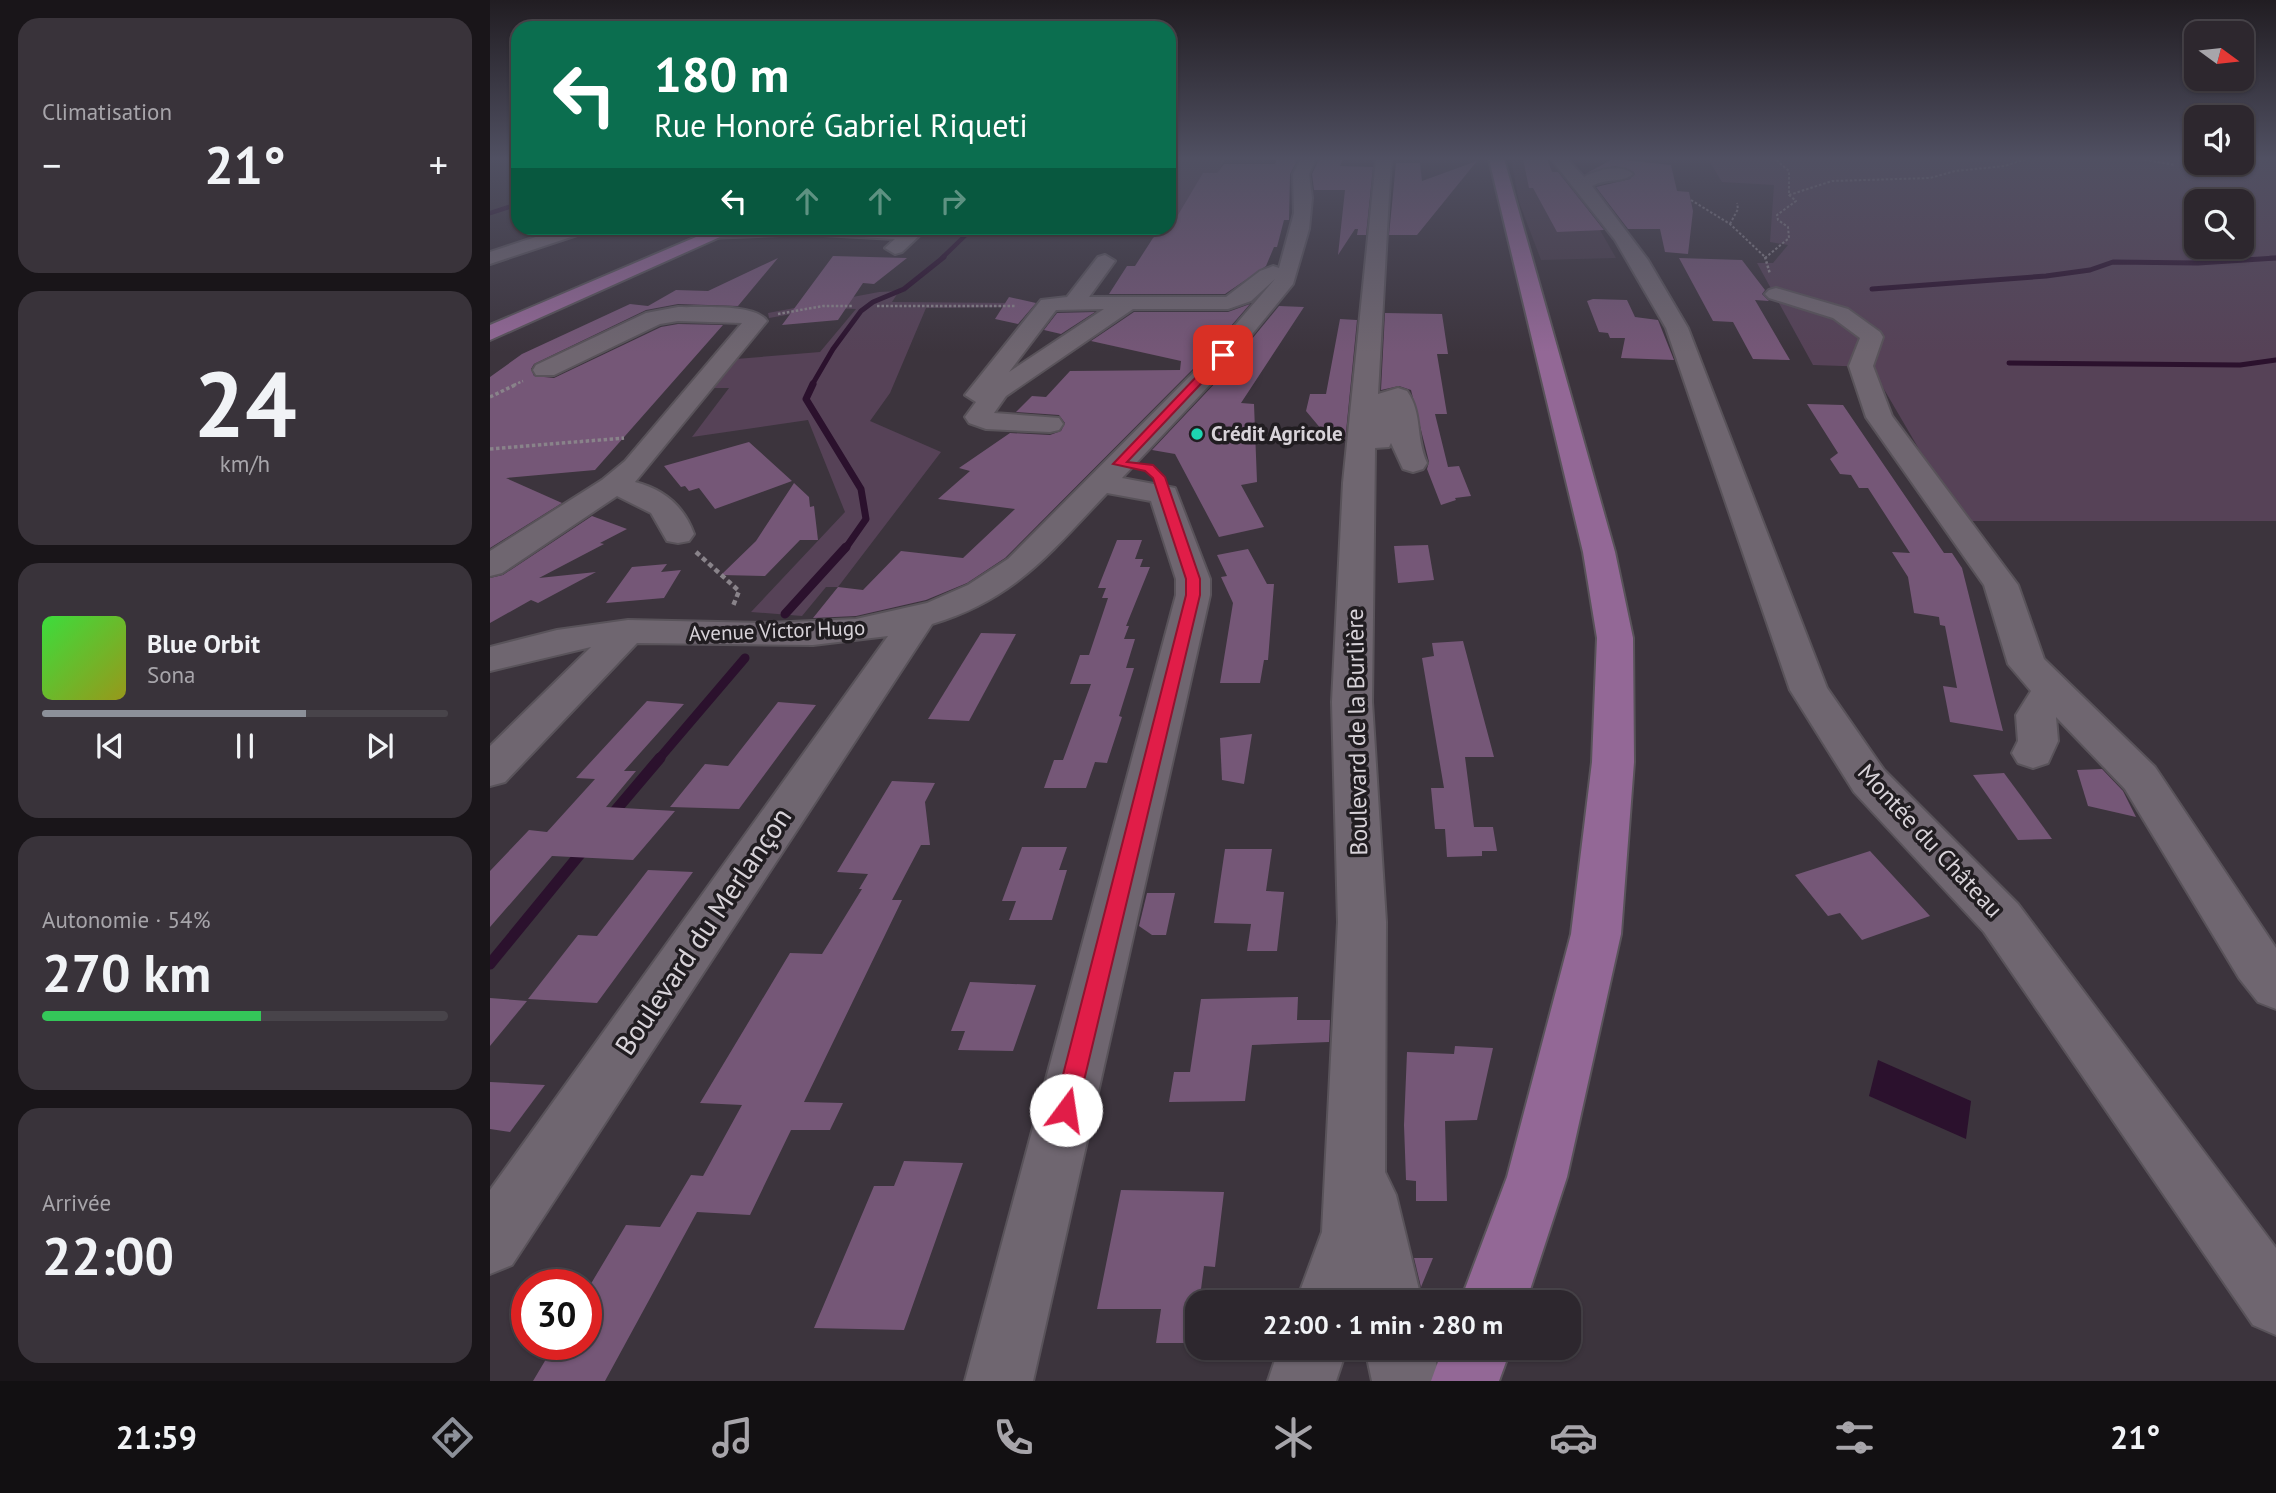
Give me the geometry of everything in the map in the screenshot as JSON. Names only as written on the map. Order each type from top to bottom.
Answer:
[{"type":"main road","points":[[1497,1290],[1536,1177],[1596,934],[1613,762],[1615,638],[1598,552],[1513,223]]},
{"type":"main road","points":[[490,333],[714,235]]},
{"type":"main road","points":[[1465,1381],[1473,1360]]},
{"type":"street","name":"Avenue Victor Hugo","points":[[619,642],[691,634],[862,631],[917,620],[995,585],[1020,566],[1208,372],[1283,284],[1289,271],[1299,223]]},
{"type":"street","name":"Boulevard de la Burlière","points":[[1333,1290],[1353,1232],[1362,922],[1352,702],[1360,451],[1378,223]]},
{"type":"street","name":"Montée du Château","points":[[1613,223],[1657,287],[1676,328],[1809,690],[1869,781],[2001,918],[2276,1302]]},
{"type":"street","points":[[490,253],[545,235]]},
{"type":"street","points":[[490,258],[559,235]]},
{"type":"street","points":[[895,248],[911,235]]},
{"type":"street","points":[[1073,303],[1105,261]]},
{"type":"street","points":[[978,395],[1049,305],[1228,303],[1250,294],[1268,273],[1289,271]]},
{"type":"street","points":[[1776,294],[1847,316],[1863,325],[1872,337],[1861,366],[1879,417],[2001,585],[2026,664],[2050,691],[2140,778],[2257,962],[2276,986]]},
{"type":"street","points":[[1050,424],[986,421],[978,417],[997,391],[1127,304]]},
{"type":"street","points":[[490,566],[612,486],[635,467],[664,435],[754,323],[755,318],[678,314],[654,318],[545,370]]},
{"type":"street","points":[[1360,451],[1377,451],[1385,400],[1398,396],[1404,405],[1405,445],[1413,463]]},
{"type":"street","points":[[999,1381],[1193,595],[1193,579],[1164,494],[1110,473]]},
{"type":"street","points":[[612,486],[643,493],[671,517],[678,534]]},
{"type":"street","name":"Boulevard du Merlançon","points":[[490,1243],[917,620]]},
{"type":"street","points":[[490,659],[554,641],[619,642]]},
{"type":"street","points":[[490,679],[619,642]]},
{"type":"street","points":[[490,771],[619,642]]},
{"type":"street","points":[[2033,753],[2038,741],[2036,715],[2050,691]]},
{"type":"street","points":[[1355,1145],[1386,1290]]},
{"type":"street","points":[[1302,1381],[1309,1360]]},
{"type":"street","points":[[1402,1360],[1406,1381]]},
{"type":"path","points":[[1766,257],[1789,238],[1788,227],[1783,223]]},
{"type":"path","points":[[1730,224],[1766,257],[1776,294]]},
{"type":"path","points":[[877,306],[1049,305]]},
{"type":"path","points":[[755,318],[824,306],[853,306]]},
{"type":"path","points":[[490,397],[545,370]]},
{"type":"path","points":[[490,449],[664,435]]},
{"type":"path","points":[[678,534],[739,592],[737,601],[691,634]]},
{"type":"shaded area","points":[[1527,223],[1596,223],[1616,258],[1541,260]]},
{"type":"shaded area","points":[[1771,223],[2184,223],[2184,259],[2254,259],[2254,223],[2276,223],[2276,521],[1961,521],[1871,367],[1813,365],[1757,263],[1773,263],[1788,245],[1770,242]]},
{"type":"shaded area","points":[[899,291],[892,302],[1030,303],[1027,307],[926,308],[890,393],[870,421],[941,452],[838,587],[826,587],[802,616],[751,612],[845,512],[808,420],[692,437],[729,388],[714,388],[736,359],[820,352],[856,309],[827,308],[769,318],[768,313],[879,292]]},
{"type":"shaded area","points":[[1878,1060],[1971,1101],[1966,1139],[1869,1096]]},
{"type":"building","points":[[1176,223],[1283,223],[1277,247],[1274,247],[1266,266],[1225,294],[1109,294],[1127,266],[1135,266],[1156,235],[1176,235]]},
{"type":"building","points":[[1341,223],[1367,223],[1366,235],[1357,235],[1358,229],[1355,229],[1338,255]]},
{"type":"building","points":[[1390,223],[1426,223],[1417,235],[1389,235]]},
{"type":"building","points":[[1552,223],[1599,223],[1604,230],[1557,232]]},
{"type":"building","points":[[1624,223],[1692,223],[1688,254],[1665,252],[1660,229],[1628,229]]},
{"type":"building","points":[[833,256],[907,258],[874,284],[863,283],[838,320],[782,325]]},
{"type":"building","points":[[778,258],[738,306],[678,304],[646,310],[534,364],[531,369],[534,376],[554,378],[661,327],[678,324],[723,325],[595,470],[506,478],[562,503],[490,548],[490,377],[522,354],[630,304],[648,306],[676,290],[708,291]]},
{"type":"building","points":[[1679,258],[1742,260],[1765,290],[1762,294],[1769,301],[1755,300],[1790,360],[1753,359],[1733,322],[1713,321]]},
{"type":"building","points":[[1009,297],[1036,303],[1018,324],[995,319]]},
{"type":"building","points":[[1627,300],[1635,317],[1658,320],[1674,360],[1621,358],[1625,338],[1610,338],[1608,333],[1599,332],[1587,301]]},
{"type":"building","points":[[1250,304],[1197,365],[1005,558],[967,583],[926,600],[856,616],[813,618],[838,587],[863,590],[901,551],[963,558],[1015,509],[938,499],[970,471],[959,468],[1010,433],[1050,435],[1061,431],[1065,423],[1059,415],[1016,412],[1032,396],[1046,397],[1070,371],[1180,370],[1181,361],[1091,341],[1134,312],[1228,312]]},
{"type":"building","points":[[1279,306],[1304,307],[1241,403],[1254,404],[1257,482],[1241,485],[1264,527],[1219,537],[1175,454],[1152,450],[1219,379]]},
{"type":"building","points":[[1095,312],[1061,334],[1044,330],[1057,313]]},
{"type":"building","points":[[1385,313],[1442,314],[1448,354],[1437,354],[1447,414],[1435,414],[1448,467],[1459,466],[1471,496],[1455,498],[1456,500],[1441,505],[1427,469],[1429,462],[1411,390],[1399,386],[1381,390]]},
{"type":"building","points":[[1340,319],[1357,320],[1345,442],[1332,442],[1306,411],[1310,394],[1326,394]]},
{"type":"building","points":[[1807,404],[1843,405],[1944,553],[1952,553],[1962,568],[2003,731],[1950,722],[1943,686],[1957,688],[1945,626],[1940,625],[1939,617],[1914,613],[1908,577],[1892,552],[1910,553],[1868,488],[1859,488],[1851,475],[1840,474],[1830,459],[1838,453]]},
{"type":"building","points":[[749,442],[792,481],[715,509],[699,488],[689,491],[685,486],[681,487],[664,466]]},
{"type":"building","points":[[794,483],[809,497],[810,507],[814,506],[818,540],[800,540],[765,576],[721,575],[756,541]]},
{"type":"building","points":[[592,516],[627,529],[539,578],[596,572],[538,603],[531,600],[490,623],[490,578],[503,575]]},
{"type":"building","points":[[1117,540],[1142,540],[1135,559],[1143,559],[1140,567],[1150,567],[1126,626],[1129,626],[1124,639],[1135,639],[1126,668],[1134,668],[1119,716],[1122,717],[1107,763],[1095,762],[1086,788],[1044,788],[1054,760],[1063,760],[1091,684],[1070,684],[1080,655],[1089,655],[1108,598],[1102,598],[1106,588],[1098,588]]},
{"type":"building","points":[[1428,545],[1434,580],[1398,583],[1394,546]]},
{"type":"building","points":[[1248,549],[1267,584],[1274,584],[1268,660],[1264,660],[1260,683],[1220,683],[1233,603],[1221,577],[1227,576],[1217,555]]},
{"type":"building","points":[[667,564],[661,572],[681,570],[664,598],[606,603],[632,567]]},
{"type":"building","points":[[981,633],[1016,634],[969,721],[928,719]]},
{"type":"building","points":[[1463,641],[1494,757],[1465,757],[1474,827],[1493,827],[1497,851],[1482,851],[1482,856],[1447,857],[1445,829],[1435,829],[1431,788],[1444,788],[1422,658],[1434,656],[1432,643]]},
{"type":"building","points":[[647,701],[684,704],[624,771],[636,771],[606,807],[675,811],[633,860],[552,856],[490,927],[490,871],[529,830],[547,832],[595,779],[576,778]]},
{"type":"building","points":[[778,702],[816,705],[739,809],[670,807],[705,764],[728,766]]},
{"type":"building","points":[[1252,734],[1244,784],[1222,780],[1220,738]]},
{"type":"building","points":[[2102,769],[2123,791],[2136,817],[2088,806],[2077,770]]},
{"type":"building","points":[[2004,773],[2052,839],[2018,840],[1973,775]]},
{"type":"building","points":[[892,781],[935,783],[925,802],[930,845],[921,845],[892,900],[902,900],[804,1102],[843,1103],[830,1130],[791,1130],[750,1215],[697,1212],[605,1381],[533,1381],[545,1360],[602,1360],[602,1269],[600,1269],[626,1225],[660,1227],[691,1175],[703,1176],[742,1105],[700,1103],[790,953],[822,954],[862,889],[859,889],[868,874],[837,872]]},
{"type":"building","points":[[1022,847],[1067,847],[1059,870],[1067,870],[1052,920],[1009,920],[1016,901],[1002,901]]},
{"type":"building","points":[[1225,849],[1272,849],[1266,891],[1284,892],[1277,951],[1247,951],[1251,924],[1214,923]]},
{"type":"building","points":[[1870,851],[1930,916],[1862,940],[1840,913],[1828,916],[1795,875]]},
{"type":"building","points":[[648,870],[693,872],[597,1003],[528,999],[578,935],[597,936]]},
{"type":"building","points":[[1147,893],[1175,893],[1166,935],[1152,935],[1139,926]]},
{"type":"building","points":[[970,982],[1036,985],[1013,1051],[958,1050],[965,1031],[951,1031]]},
{"type":"building","points":[[1298,997],[1297,1020],[1330,1020],[1329,1042],[1252,1045],[1245,1101],[1169,1102],[1174,1072],[1190,1072],[1201,999]]},
{"type":"building","points":[[490,998],[527,1001],[490,1046]]},
{"type":"building","points":[[1455,1046],[1493,1048],[1477,1120],[1445,1121],[1447,1201],[1416,1201],[1416,1181],[1406,1180],[1404,1125],[1407,1052],[1454,1054]]},
{"type":"building","points":[[490,1082],[545,1085],[510,1132],[490,1129]]},
{"type":"building","points":[[904,1161],[963,1163],[904,1330],[814,1328],[874,1186],[894,1186]]},
{"type":"building","points":[[1121,1190],[1224,1192],[1215,1267],[1204,1266],[1201,1290],[1185,1290],[1185,1343],[1156,1343],[1161,1309],[1097,1309]]},
{"type":"building","points":[[1414,1258],[1433,1258],[1421,1287]]},
{"type":"waterway","points":[[942,258],[966,235]]},
{"type":"waterway","points":[[812,385],[833,349],[861,311],[873,302],[904,289],[944,257]]},
{"type":"waterway","points":[[1872,289],[2046,276],[2090,270],[2113,262],[2198,263],[2276,258],[2270,258]]},
{"type":"waterway","points":[[2009,363],[2240,365],[2276,360]]},
{"type":"waterway","points":[[813,384],[806,399],[861,489],[866,519],[845,549]]},
{"type":"waterway","points":[[785,614],[846,547]]},
{"type":"waterway","points":[[658,760],[745,658]]},
{"type":"waterway","points":[[610,817],[660,758]]},
{"type":"waterway","points":[[490,964],[585,848]]},
{"type":"place","name":"Crédit Agricole","points":[[1197,434]]},
{"type":"route","points":[[1066,1110],[1193,595],[1193,579],[1159,477],[1149,468],[1119,464],[1223,355]]}]
